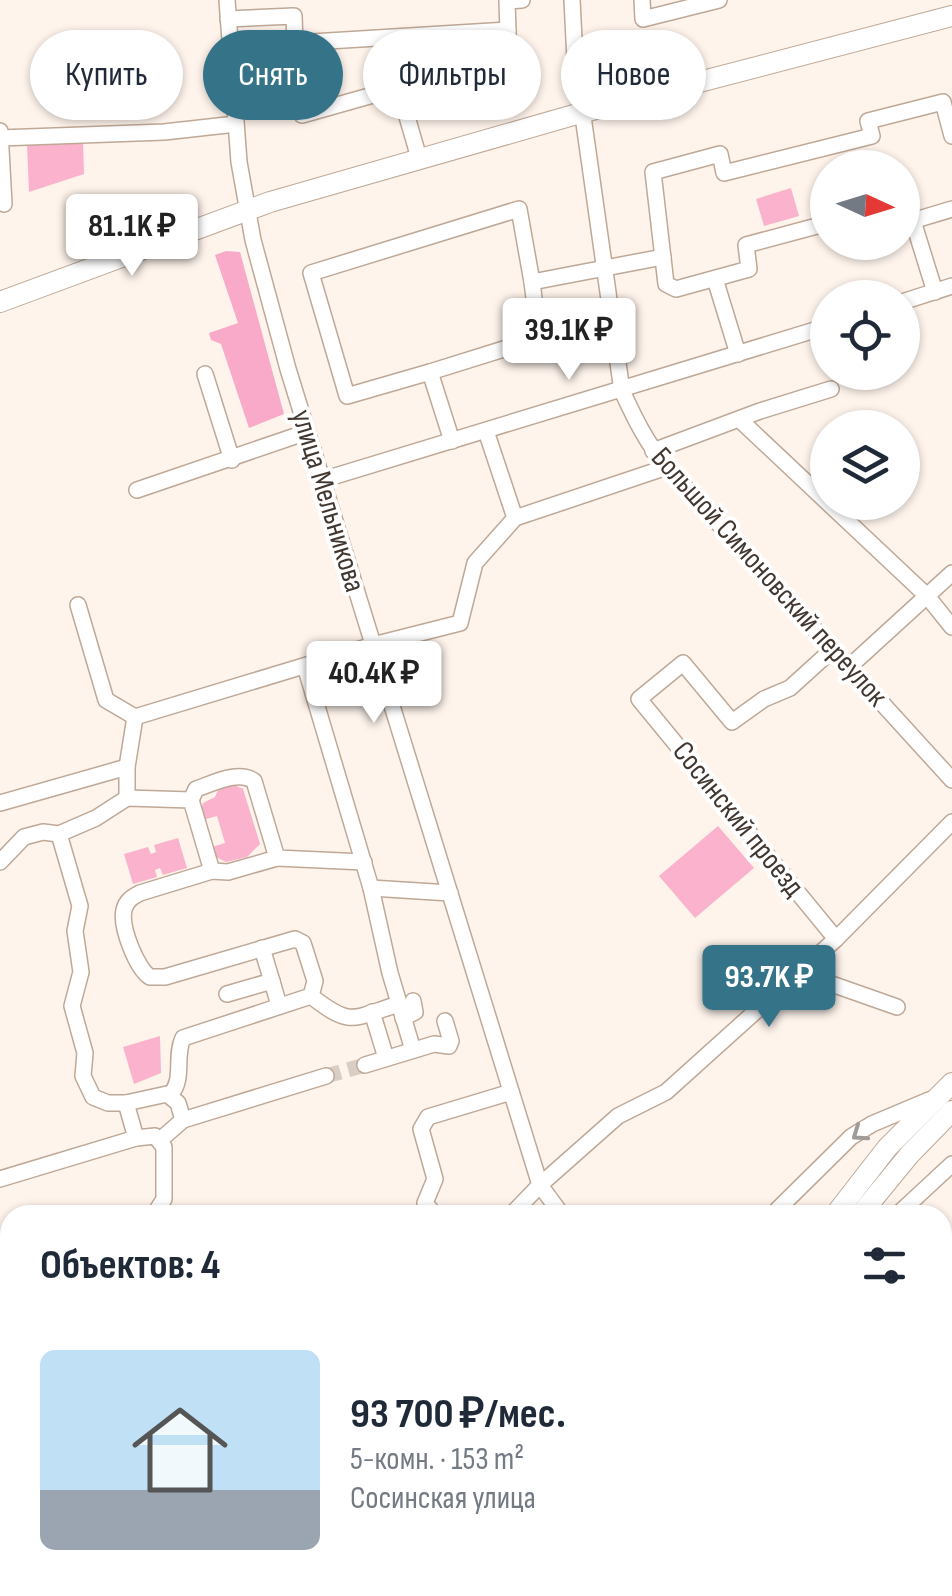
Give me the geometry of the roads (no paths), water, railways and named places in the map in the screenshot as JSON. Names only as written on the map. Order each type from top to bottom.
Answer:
[{"type":"main road","points":[[706,80],[952,16]]},
{"type":"main road","points":[[0,302],[246,210],[561,118]]},
{"type":"main road","points":[[843,1205],[887,1148],[948,1086]]},
{"type":"main road","points":[[870,1205],[910,1154],[952,1111]]},
{"type":"street","name":"улица Мельникова","points":[[227,0],[246,210],[307,432],[372,645],[540,1184],[555,1205]]},
{"type":"street","points":[[508,30],[506,0],[522,0]]},
{"type":"street","name":"Большой Симоновский переулок","points":[[572,0],[574,30]]},
{"type":"street","points":[[642,0],[643,19],[719,0]]},
{"type":"street","points":[[228,19],[293,8],[295,44],[363,40]]},
{"type":"street","points":[[810,228],[746,246],[750,269],[676,290],[666,284],[653,172],[720,154],[724,173],[872,136],[868,121],[943,102],[951,131]]},
{"type":"street","points":[[407,120],[418,158]]},
{"type":"street","name":"Большой Симоновский переулок","points":[[585,120],[622,391],[653,450],[952,780]]},
{"type":"street","points":[[4,204],[0,134],[164,132],[236,124]]},
{"type":"street","points":[[519,209],[532,282],[538,338],[347,396],[311,273],[519,209]]},
{"type":"street","points":[[920,218],[952,209]]},
{"type":"street","points":[[920,252],[936,292]]},
{"type":"street","points":[[532,282],[663,257]]},
{"type":"street","points":[[715,279],[738,354]]},
{"type":"street","points":[[920,297],[952,286]]},
{"type":"street","points":[[322,480],[810,332]]},
{"type":"street","points":[[430,372],[452,441]]},
{"type":"street","points":[[205,374],[232,460]]},
{"type":"street","points":[[653,450],[831,390]]},
{"type":"street","points":[[740,420],[927,596],[952,627]]},
{"type":"street","points":[[486,431],[515,518]]},
{"type":"street","points":[[137,490],[307,432]]},
{"type":"street","points":[[78,605],[106,700],[135,717],[372,645],[460,623],[475,562],[515,518],[667,467]]},
{"type":"street","points":[[849,667],[952,573]]},
{"type":"street","name":"Сосинский проезд","points":[[833,649],[790,688],[764,698],[732,722],[683,664],[639,699],[836,939]]},
{"type":"street","points":[[304,666],[364,862],[413,1050]]},
{"type":"street","points":[[126,798],[135,717]]},
{"type":"street","points":[[0,803],[127,766]]},
{"type":"street","points":[[212,871],[191,800],[196,789],[240,776],[249,776],[254,781],[278,858]]},
{"type":"street","points":[[0,862],[24,838],[43,832],[59,834],[96,818],[126,798],[191,800]]},
{"type":"street","points":[[520,1205],[618,1116],[666,1092],[836,939],[952,822]]},
{"type":"street","points":[[59,834],[80,906],[76,932],[81,972],[72,1006],[84,1053],[84,1076],[93,1098],[126,1103],[156,1094],[170,1095],[178,1103],[183,1120]]},
{"type":"street","points":[[312,996],[315,981],[301,940],[291,939],[159,978],[146,976],[138,967],[123,918],[127,902],[140,893],[212,871],[228,872],[278,858],[364,862]]},
{"type":"street","points":[[371,888],[450,893]]},
{"type":"street","points":[[262,948],[279,1005]]},
{"type":"street","points":[[810,963],[826,982],[897,1006]]},
{"type":"street","points":[[227,994],[272,981]]},
{"type":"street","points":[[170,1095],[178,1085],[179,1045],[183,1038],[312,996]]},
{"type":"street","points":[[312,996],[340,1017],[405,1008]]},
{"type":"street","points":[[372,1012],[386,1058]]},
{"type":"street","points":[[365,1065],[434,1044],[450,1045],[445,1021]]},
{"type":"street","points":[[160,1140],[183,1120],[326,1076]]},
{"type":"street","points":[[782,1205],[851,1138],[872,1124],[916,1108],[948,1086]]},
{"type":"street","points":[[427,1205],[435,1179],[421,1129],[423,1122],[428,1116],[511,1092]]},
{"type":"street","points":[[126,1103],[128,1122],[136,1138]]},
{"type":"street","points":[[0,1180],[148,1135],[160,1140],[165,1152],[164,1199],[160,1205]]},
{"type":"street","points":[[909,1205],[952,1164]]},
{"type":"tunnel","points":[[326,1076],[365,1065]]}]
